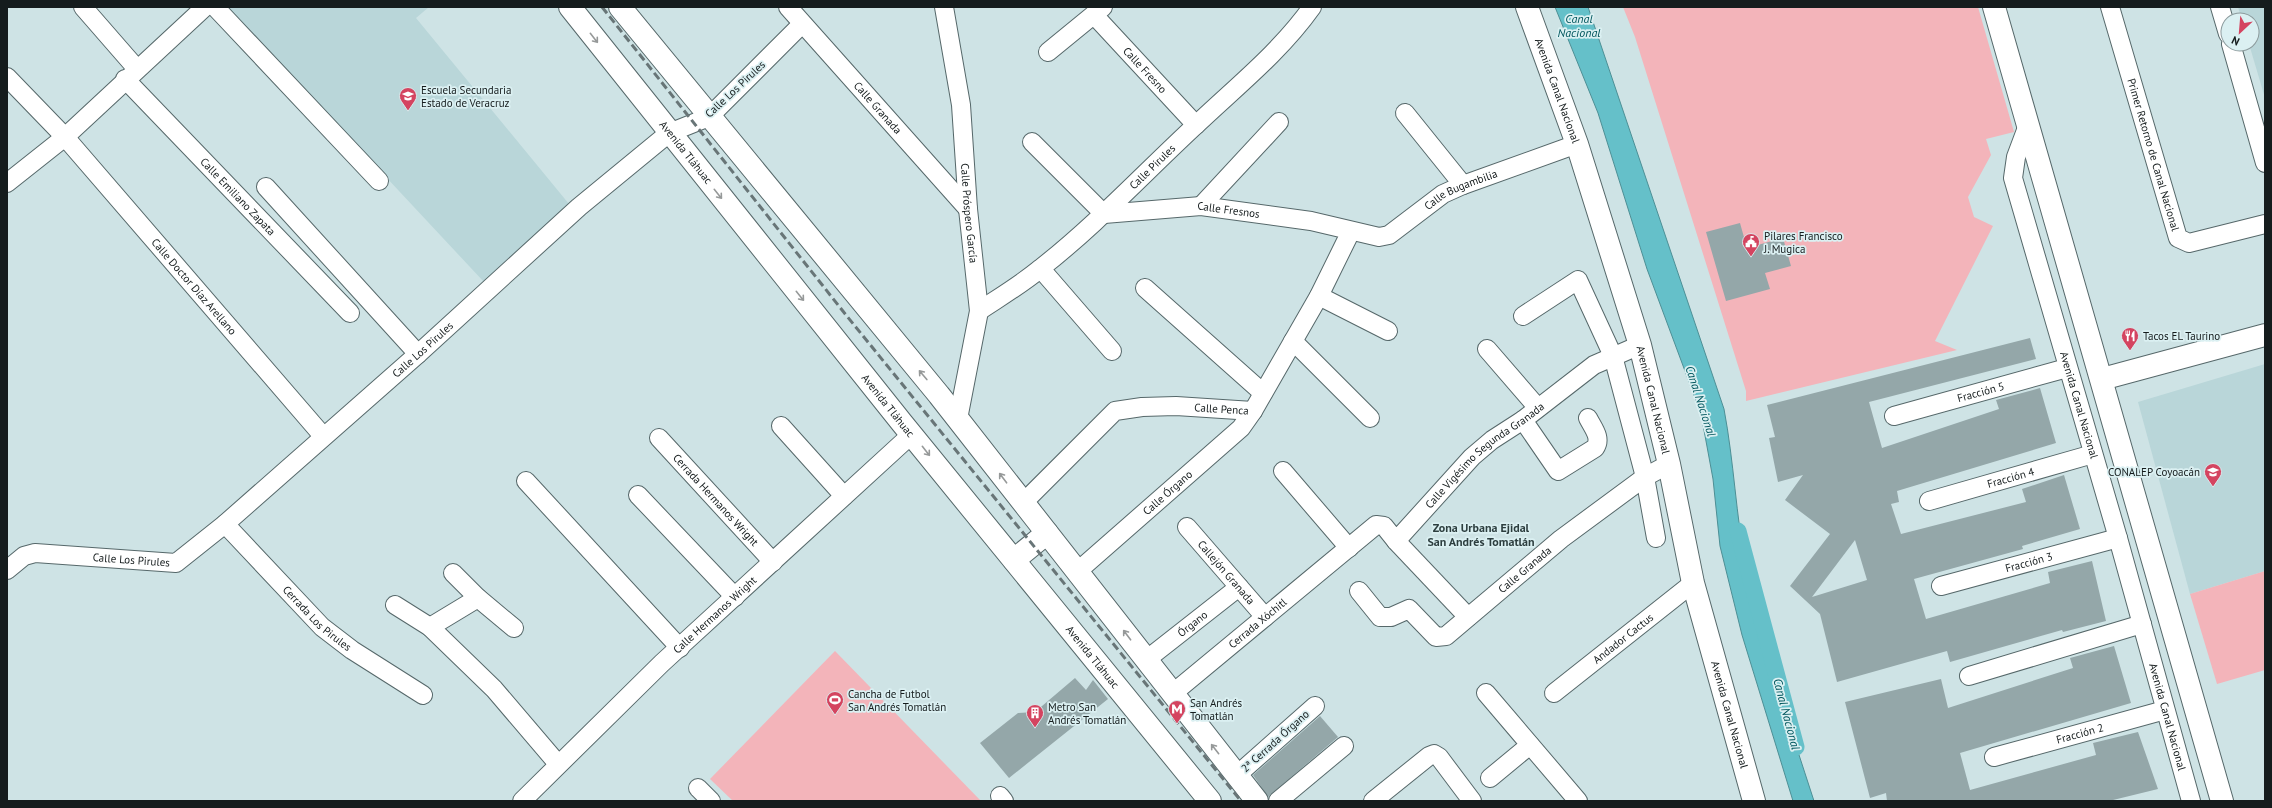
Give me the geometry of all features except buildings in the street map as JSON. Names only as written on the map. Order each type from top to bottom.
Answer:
[{"type":"main road","name":"Avenida Tláhuac","points":[[570,7],[669,134],[1210,801]]},
{"type":"main road","points":[[620,7],[958,419],[1257,801]]},
{"type":"main road","name":"Avenida Canal Nacional","points":[[1527,7],[1577,144],[1640,345],[1669,464],[1693,584],[1754,801]]},
{"type":"main road","points":[[1994,7],[2222,801]]},
{"type":"main road","points":[[2102,379],[2265,335]]},
{"type":"main road","points":[[1014,560],[1047,533]]},
{"type":"street","name":"Calle Emiliano Zapata","points":[[83,7],[131,74],[350,314]]},
{"type":"street","points":[[7,182],[65,136],[205,7]]},
{"type":"street","points":[[215,7],[379,181]]},
{"type":"street","name":"Calle Granada","points":[[788,7],[968,209]]},
{"type":"street","name":"Calle Pirules","points":[[979,312],[1041,269],[1104,214],[1196,125],[1270,57],[1296,29],[1312,7]]},
{"type":"street","name":"Primer Retorno de Canal Nacional","points":[[2110,7],[2178,238],[2189,243],[2265,224]]},
{"type":"street","name":"Calle Próspero García","points":[[949,9],[961,105],[968,209],[979,312],[958,419]]},
{"type":"street","points":[[1048,52],[1099,11]]},
{"type":"street","name":"Calle Fresno","points":[[1099,11],[1196,125]]},
{"type":"street","name":"Calle Los Pirules","points":[[7,570],[24,556],[35,553],[176,563],[225,524],[323,436],[418,354],[579,207],[669,134],[709,117],[802,24]]},
{"type":"street","points":[[2233,52],[2265,163]]},
{"type":"street","name":"Calle Doctor Díaz Arellano","points":[[7,77],[65,136],[323,436]]},
{"type":"street","points":[[1405,113],[1463,185]]},
{"type":"street","points":[[1201,206],[1279,122]]},
{"type":"street","name":"Avenida Canal Nacional","points":[[2028,126],[2016,157],[2012,178],[2118,538],[2188,800]]},
{"type":"street","points":[[1032,142],[1104,214]]},
{"type":"street","name":"Calle Bugambilia","points":[[1351,231],[1379,237],[1389,235],[1443,194],[1463,185],[1577,144]]},
{"type":"street","points":[[266,187],[418,354]]},
{"type":"street","name":"Calle Fresnos","points":[[1104,214],[1201,206],[1311,221],[1351,231]]},
{"type":"street","name":"Calle Penca","points":[[1023,503],[1115,411],[1142,407],[1176,406],[1253,411],[1319,296],[1351,231]]},
{"type":"street","points":[[1041,269],[1112,351]]},
{"type":"street","points":[[1522,316],[1578,280],[1613,356],[1645,477],[1656,538]]},
{"type":"street","points":[[1145,288],[1264,393]]},
{"type":"street","points":[[1319,296],[1388,331]]},
{"type":"street","points":[[1293,341],[1370,418]]},
{"type":"street","name":"Calle Vigésimo Segunda Granada","points":[[1396,541],[1472,457],[1492,440],[1523,420],[1594,365],[1640,345]]},
{"type":"street","points":[[1487,349],[1538,408]]},
{"type":"street","name":"Fracción 5","points":[[1894,416],[2067,368]]},
{"type":"street","name":"Calle Órgano","points":[[1078,571],[1213,454],[1241,428],[1253,411]]},
{"type":"street","points":[[1523,420],[1558,471],[1595,448],[1598,444],[1598,438],[1588,418]]},
{"type":"street","points":[[781,426],[844,496]]},
{"type":"street","name":"Calle Hermanos Wright","points":[[522,801],[558,764],[680,648],[912,434]]},
{"type":"street","name":"Cerrada Hermanos Wright","points":[[659,438],[772,562]]},
{"type":"street","name":"Fracción 4","points":[[1929,501],[2093,454]]},
{"type":"street","name":"Calle Granada","points":[[1468,617],[1562,539],[1645,477],[1669,464]]},
{"type":"street","points":[[1283,471],[1346,550],[1376,525],[1380,525],[1468,617],[1446,636],[1441,638],[1436,637],[1409,609],[1391,617],[1380,617],[1359,591]]},
{"type":"street","points":[[526,481],[680,648]]},
{"type":"street","points":[[638,495],[735,597]]},
{"type":"street","name":"Cerrada Los Pirules","points":[[225,524],[322,627],[352,650],[423,695]]},
{"type":"street","name":"Callejón Granada","points":[[1187,527],[1265,617]]},
{"type":"street","name":"Fracción 3","points":[[1941,586],[2118,538]]},
{"type":"street","name":"Cerrada Xóchitl","points":[[1172,694],[1346,550]]},
{"type":"street","points":[[453,573],[478,598],[514,628]]},
{"type":"street","name":"Andador Cactus","points":[[1554,693],[1693,584]]},
{"type":"street","name":"Órgano","points":[[1146,660],[1239,587]]},
{"type":"street","points":[[430,626],[478,598]]},
{"type":"street","points":[[395,605],[430,626],[494,689],[558,764]]},
{"type":"street","points":[[1968,676],[2142,624]]},
{"type":"street","points":[[1486,693],[1578,801]]},
{"type":"street","name":"2ª Cerrada Órgano","points":[[1236,776],[1315,706]]},
{"type":"street","name":"Fracción 2","points":[[1994,757],[2165,710]]},
{"type":"street","points":[[1490,778],[1530,745]]},
{"type":"street","points":[[1278,801],[1344,746]]},
{"type":"street","points":[[1373,801],[1429,756],[1434,754],[1440,757],[1472,801]]},
{"type":"street","points":[[698,788],[711,801]]},
{"type":"shaded area","name":"Escuela Secundaria Estado de Veracruz","points":[[429,7],[416,18],[569,204],[484,282],[228,8]]},
{"type":"shaded area","points":[[1623,7],[1978,7],[2014,132],[1986,139],[1991,155],[1968,197],[1974,217],[1993,226],[1935,341],[1957,350],[1746,401],[1746,391],[1635,37]]},
{"type":"shaded area","points":[[2238,7],[2265,7],[2265,98],[2251,52],[2260,52],[2260,12],[2240,12]]},
{"type":"shaded area","name":"CONALEP Coyoacán","points":[[2265,364],[2265,571],[2190,594],[2138,402]]},
{"type":"shaded area","points":[[2265,571],[2265,670],[2217,684],[2190,594]]},
{"type":"shaded area","name":"Cancha de Futbol San Andrés Tomatlán","points":[[835,651],[981,801],[733,801],[710,779]]},
{"type":"water","name":"Canal Nacional","points":[[1555,7],[1588,7],[1724,409],[1746,568],[1760,627],[1814,801],[1793,801],[1742,635],[1720,546],[1713,479],[1701,414],[1647,269],[1598,113]]},
{"type":"waterway","name":"Canal Nacional","points":[[1738,531],[1796,747]]},
{"type":"railway","points":[[602,7],[846,315],[1241,801]]},
{"type":"place","name":"Escuela Secundaria Estado de Veracruz","points":[[408,111]]},
{"type":"place","name":"Pilares Francisco J. Mugica","points":[[1751,257]]},
{"type":"place","name":"Tacos EL Taurino","points":[[2130,351]]},
{"type":"place","name":"CONALEP Coyoacán","points":[[2213,487]]},
{"type":"place","name":"Cancha de Futbol San Andrés Tomatlán","points":[[835,715]]},
{"type":"place","name":"San Andrés Tomatlán","points":[[1177,724]]},
{"type":"place","name":"Metro San Andrés Tomatlán","points":[[1035,728]]},
{"type":"district","name":"Zona Urbana Ejidal San Andrés Tomatlán","points":[[1481,534]]}]
